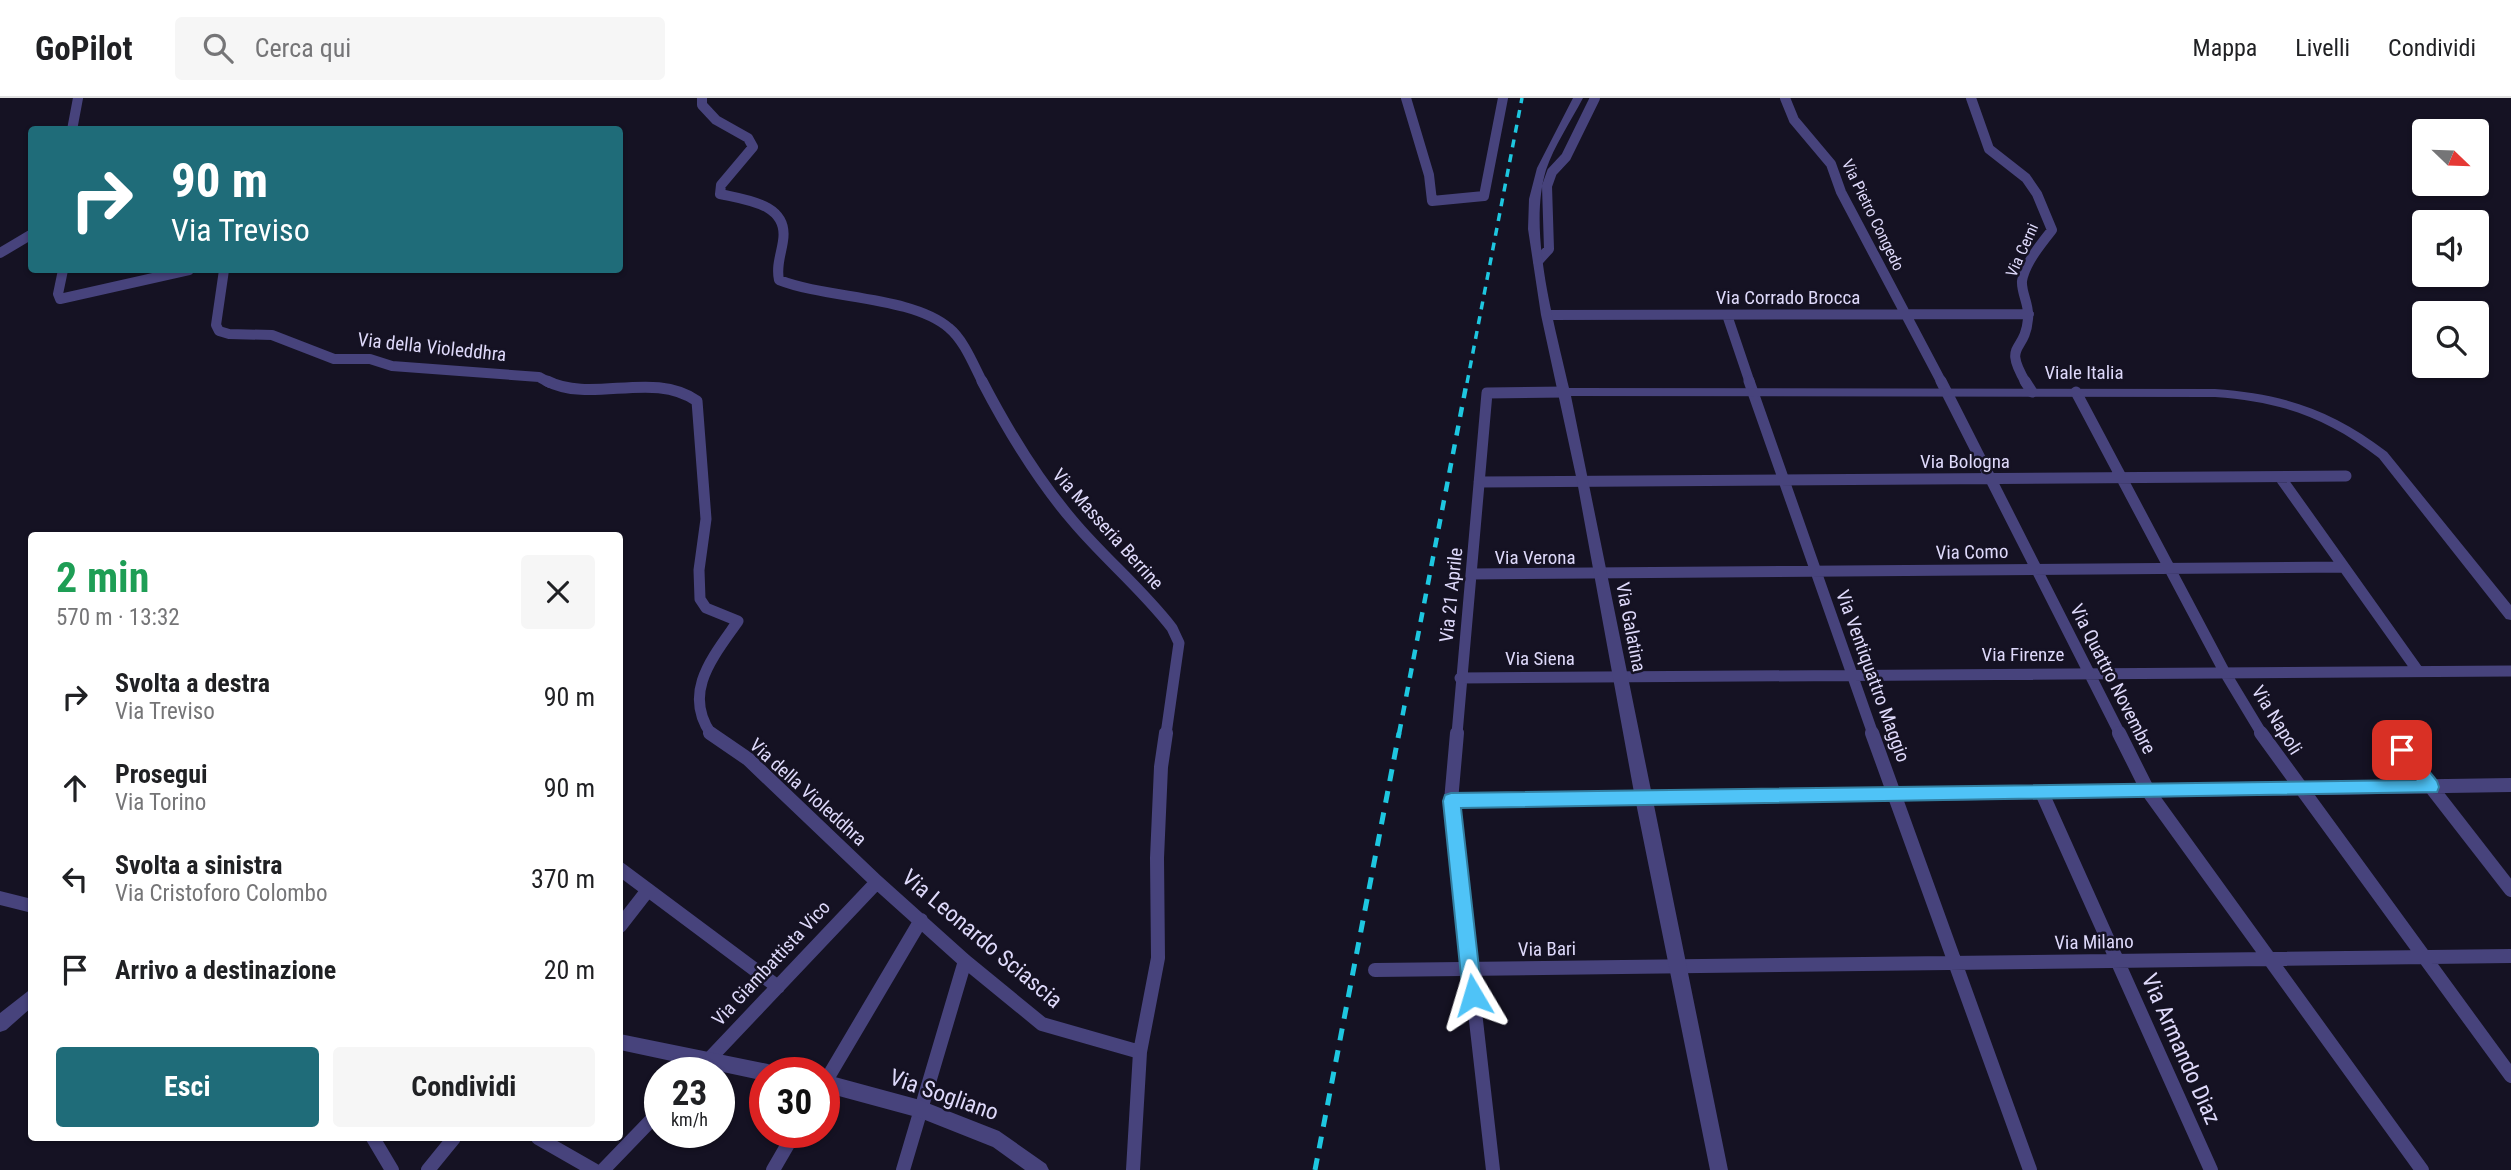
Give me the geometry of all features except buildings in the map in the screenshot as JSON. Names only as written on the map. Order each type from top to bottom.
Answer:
[{"type":"street","points":[[73,126],[78,98]]},
{"type":"street","name":"Via Masseria Berrine","points":[[702,98],[702,105],[716,120],[748,138],[753,147],[721,185],[720,194],[761,203],[771,207],[779,215],[786,233],[776,271],[779,280],[802,289],[890,304],[926,314],[950,328],[972,361],[1013,441],[1041,482],[1074,523],[1172,628],[1179,643],[1161,767],[1157,859],[1158,958],[1140,1052],[1133,1170]]},
{"type":"street","points":[[1406,98],[1429,175],[1432,201],[1484,196],[1503,98]]},
{"type":"street","name":"Via Galatina","points":[[1577,98],[1542,168],[1534,199],[1532,229],[1547,316],[1583,481],[1718,1170]]},
{"type":"street","points":[[1538,261],[1549,249],[1547,186],[1552,172],[1566,157],[1595,98]]},
{"type":"street","name":"Via Pietro Congedo","points":[[1786,98],[1794,120],[1831,164],[1841,192],[1905,314]]},
{"type":"street","name":"Via Cerni","points":[[1971,98],[1989,149],[2026,178],[2050,220],[2052,230],[2037,248],[2022,282],[2029,314]]},
{"type":"street","points":[[0,253],[28,236]]},
{"type":"street","points":[[62,273],[58,294],[60,299],[176,273]]},
{"type":"street","name":"Via della Violeddhra","points":[[224,273],[216,325],[219,331],[229,334],[272,335],[334,359],[370,359],[392,366],[539,377],[563,389],[615,387],[675,390],[697,401],[706,519],[699,570],[700,598],[706,608],[738,621],[702,677],[698,704],[704,724],[713,736],[748,759],[877,882]]},
{"type":"street","points":[[1905,314],[1947,392]]},
{"type":"street","points":[[2029,314],[2026,328],[2014,351],[2014,362],[2032,392]]},
{"type":"street","name":"Via Corrado Brocca","points":[[1547,316],[2029,314]]},
{"type":"street","points":[[1727,315],[1752,392]]},
{"type":"street","name":"Viale Italia","points":[[1564,392],[2076,392],[2216,393],[2256,396],[2325,418],[2357,435],[2383,455],[2511,615]]},
{"type":"street","name":"Via 21 Aprile","points":[[1493,1170],[1451,801],[1460,678],[1487,393],[1564,392]]},
{"type":"street","name":"Via Ventiquattro Maggio","points":[[1752,392],[2030,1170]]},
{"type":"street","name":"Via Quattro Novembre","points":[[1947,392],[2148,791],[2267,960],[2421,1170]]},
{"type":"street","name":"Via Napoli","points":[[2076,392],[2224,671],[2270,748],[2511,1076]]},
{"type":"street","name":"Via Bologna","points":[[1479,482],[2346,476]]},
{"type":"street","points":[[2280,477],[2418,671]]},
{"type":"street","name":"Via Como","points":[[1600,574],[2169,567],[2344,568]]},
{"type":"street","name":"Via Verona","points":[[1471,574],[1600,574]]},
{"type":"street","name":"Via Firenze","points":[[1620,677],[2511,671]]},
{"type":"street","name":"Via Siena","points":[[1460,678],[1620,677]]},
{"type":"street","points":[[2388,732],[2511,890]]},
{"type":"street","points":[[1451,801],[2511,785]]},
{"type":"street","name":"Via Armando Diaz","points":[[2042,793],[2211,1170]]},
{"type":"street","points":[[623,871],[778,987]]},
{"type":"street","name":"Via Leonardo Sciascia","points":[[877,882],[965,961],[1042,1024],[1140,1052]]},
{"type":"street","name":"Via Giambattista Vico","points":[[712,1057],[877,882]]},
{"type":"street","points":[[623,922],[648,890]]},
{"type":"street","points":[[0,898],[28,905]]},
{"type":"street","points":[[839,1057],[921,920]]},
{"type":"street","name":"Via Milano","points":[[1678,966],[2511,956]]},
{"type":"street","points":[[903,1170],[965,961]]},
{"type":"street","name":"Via Bari","points":[[1375,970],[1678,966]]},
{"type":"street","points":[[0,1024],[28,1000]]},
{"type":"street","points":[[623,1043],[669,1057]]},
{"type":"street","name":"Via Sogliano","points":[[840,1087],[920,1109],[999,1140],[1040,1170]]},
{"type":"street","points":[[603,1170],[644,1128]]},
{"type":"street","points":[[375,1141],[392,1170]]},
{"type":"street","points":[[428,1170],[451,1141]]},
{"type":"street","points":[[543,1141],[594,1170]]},
{"type":"street","points":[[773,1170],[786,1148]]},
{"type":"railway","points":[[1467,383],[1522,98]]},
{"type":"railway","points":[[1399,734],[1467,381]]},
{"type":"railway","points":[[1315,1170],[1399,733]]},
{"type":"route","points":[[1473,995],[1451,801],[2430,787],[2402,750]]}]
